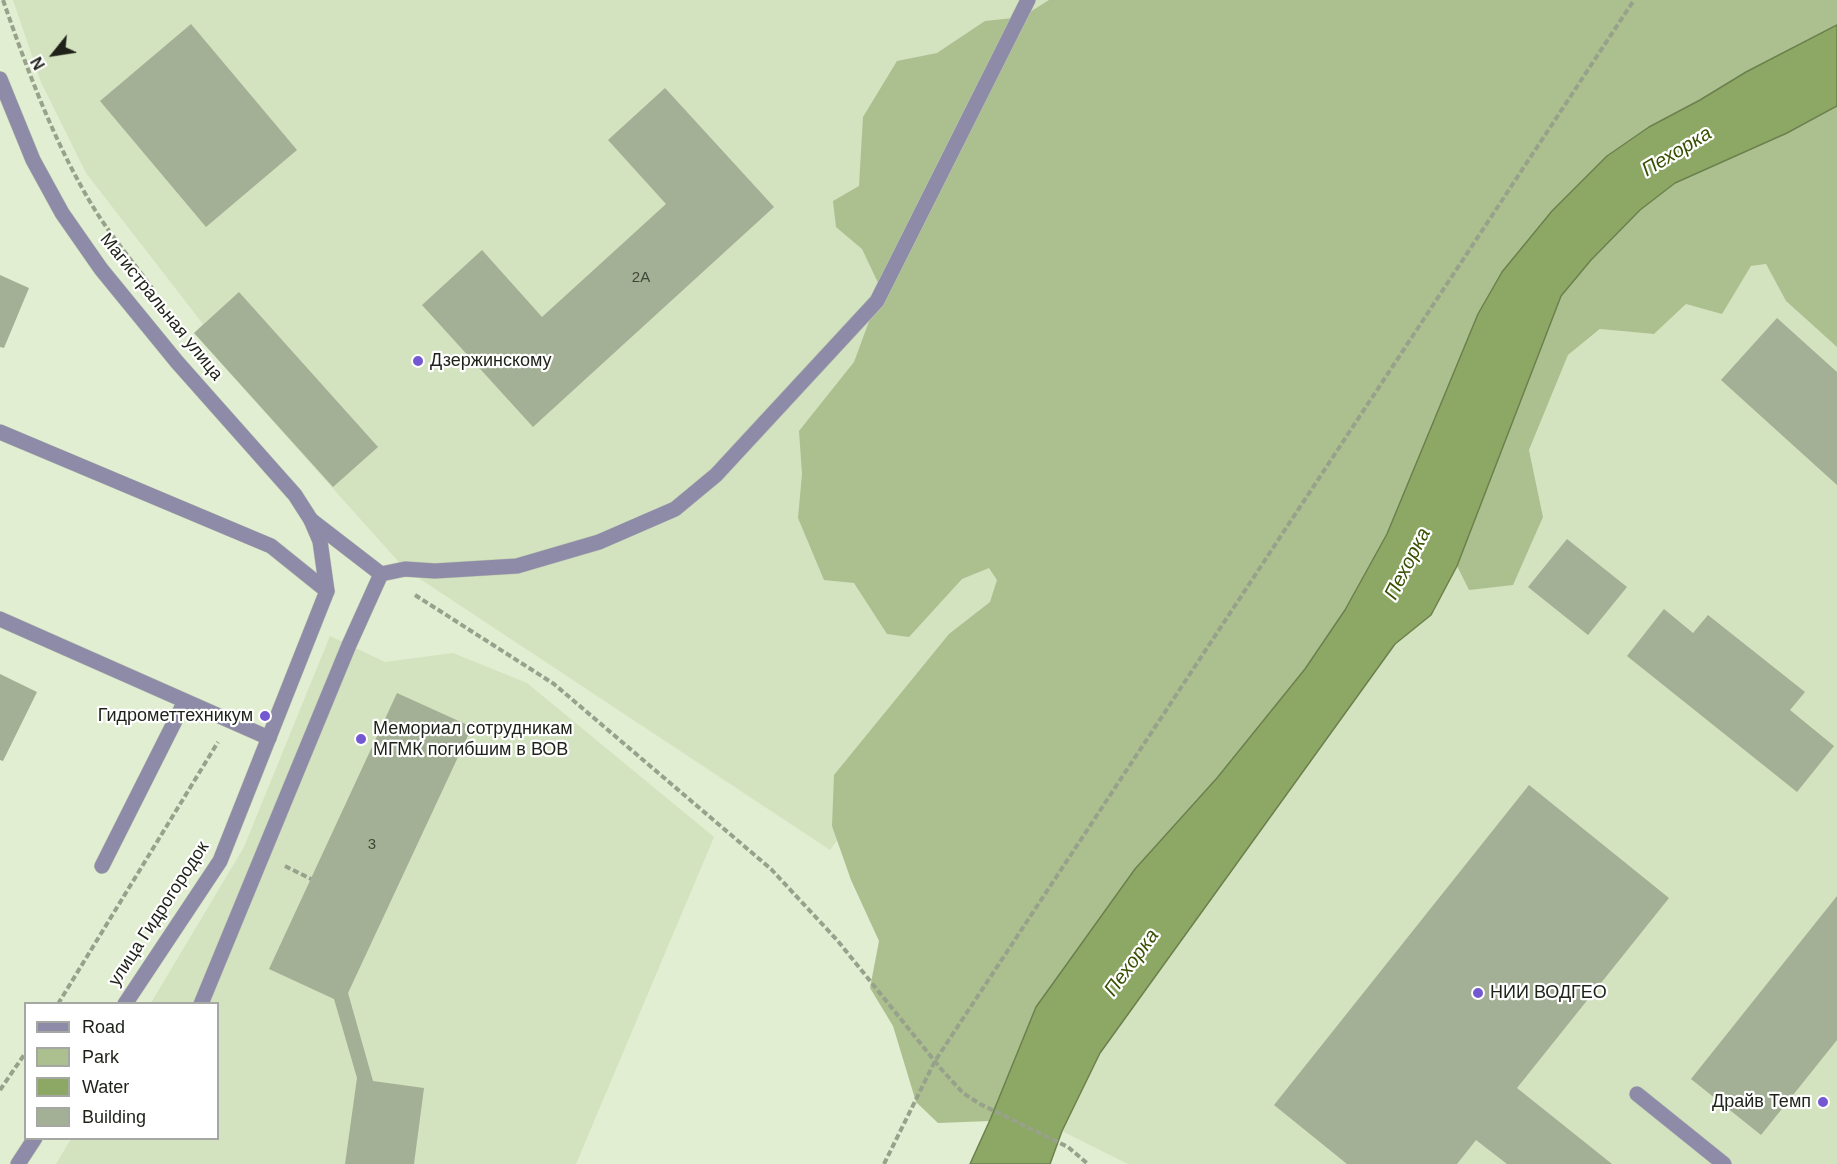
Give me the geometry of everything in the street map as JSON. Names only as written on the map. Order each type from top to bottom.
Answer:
[{"type":"street","points":[[311,520],[381,574],[405,569],[435,571],[517,566],[599,542],[675,509],[716,475],[877,301],[1028,0]]},
{"type":"street","name":"Магистральная улица","points":[[0,79],[33,160],[62,213],[88,250],[177,362],[295,495],[311,520],[320,541]]},
{"type":"street","points":[[0,432],[271,546],[327,591]]},
{"type":"street","name":"улица Гидрогородок","points":[[126,1002],[220,861],[327,591],[320,541]]},
{"type":"street","points":[[202,1002],[349,645],[381,574]]},
{"type":"street","points":[[0,620],[268,738]]},
{"type":"street","points":[[102,866],[185,701]]},
{"type":"street","points":[[1637,1094],[1724,1164]]},
{"type":"street","points":[[18,1164],[34,1140]]},
{"type":"path","points":[[3,0],[33,86],[76,174],[95,210],[154,292]]},
{"type":"path","points":[[884,1164],[935,1061],[1634,0]]},
{"type":"path","points":[[381,574],[554,684],[771,869],[837,940],[963,1092],[980,1104],[1068,1147],[1088,1164]]},
{"type":"path","points":[[59,1002],[230,721]]},
{"type":"path","points":[[0,1090],[24,1055]]},
{"type":"shaded area","points":[[13,0],[1425,0],[1364,125],[830,850],[405,569],[194,333],[203,324],[86,173],[41,82]]},
{"type":"shaded area","name":"НИИ ВОДГЕО","points":[[1766,264],[1786,301],[1837,347],[1837,1164],[1128,1164],[1062,1131],[1100,1053],[1395,644],[1431,615],[1457,566],[1469,590],[1543,517],[1529,450],[1568,355],[1601,329],[1654,334],[1686,304],[1722,313],[1751,266]]},
{"type":"shaded area","points":[[330,636],[385,662],[453,653],[527,683],[714,837],[576,1164],[56,1164],[70,1140],[219,1140],[219,1002],[152,1002],[244,847]]},
{"type":"green space","points":[[1049,0],[1837,0],[1837,25],[1746,72],[1649,127],[1607,156],[1552,211],[1502,272],[1478,314],[1387,534],[1345,610],[1305,669],[1217,778],[1135,869],[1036,1007],[990,1121],[938,1123],[916,1102],[893,1026],[870,988],[879,941],[851,880],[832,826],[834,775],[949,634],[990,602],[997,580],[989,568],[962,579],[909,637],[887,634],[854,583],[824,580],[798,518],[802,474],[799,431],[854,362],[881,289],[862,249],[836,227],[833,201],[859,186],[863,117],[897,61],[937,53],[985,21],[1022,17]]},
{"type":"green space","points":[[1837,106],[1837,347],[1786,301],[1766,264],[1751,266],[1722,314],[1686,304],[1654,334],[1600,329],[1568,355],[1529,450],[1543,517],[1513,585],[1469,590],[1457,566],[1561,296],[1591,260],[1640,210],[1675,183],[1787,133]]},
{"type":"water","name":"Пехорка","points":[[1837,25],[1837,106],[1787,133],[1675,183],[1640,210],[1591,260],[1561,296],[1457,566],[1431,615],[1395,644],[1100,1053],[1062,1131],[1050,1164],[970,1164],[1036,1007],[1135,869],[1217,778],[1305,669],[1345,610],[1387,534],[1478,314],[1502,272],[1552,211],[1607,156],[1649,127],[1746,72]]},
{"type":"building","points":[[191,24],[297,150],[206,227],[100,101]]},
{"type":"building","points":[[665,88],[774,207],[533,427],[422,305],[482,250],[542,317],[666,204],[608,140]]},
{"type":"building","points":[[0,275],[29,288],[4,348],[0,347]]},
{"type":"building","points":[[239,292],[378,447],[333,487],[194,333]]},
{"type":"building","points":[[1777,318],[1837,372],[1837,485],[1721,380]]},
{"type":"building","points":[[1567,539],[1627,587],[1588,635],[1528,587]]},
{"type":"building","points":[[1664,609],[1693,633],[1708,615],[1805,692],[1790,710],[1834,746],[1797,792],[1627,656]]},
{"type":"building","points":[[0,674],[37,692],[3,761],[0,760]]},
{"type":"building","points":[[397,693],[472,727],[348,993],[373,1081],[424,1088],[414,1164],[345,1164],[357,1078],[334,999],[269,969]]},
{"type":"building","name":"НИИ ВОДГЕО","points":[[1529,785],[1669,898],[1517,1088],[1612,1164],[1507,1164],[1476,1140],[1457,1164],[1347,1164],[1274,1105]]},
{"type":"building","points":[[1837,896],[1837,1040],[1761,1135],[1691,1079]]},
{"type":"place","name":"Дзержинскому","points":[[418,361]]},
{"type":"place","name":"Гидрометтехникум","points":[[265,716]]},
{"type":"place","name":"Мемориал сотрудникам МГМК погибшим в ВОВ","points":[[361,739]]},
{"type":"place","name":"НИИ ВОДГЕО","points":[[1478,993]]},
{"type":"place","name":"Драйв Темп","points":[[1823,1102]]}]
